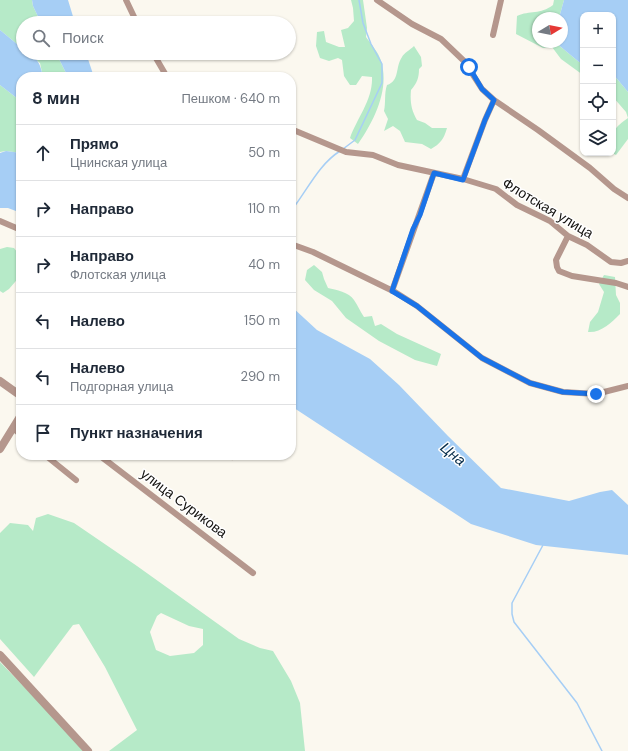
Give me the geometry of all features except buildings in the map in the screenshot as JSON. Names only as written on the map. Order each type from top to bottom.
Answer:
[{"type":"street","points":[[126,0],[134,16]]},
{"type":"street","points":[[377,0],[412,24],[441,39],[464,61],[482,89],[494,100],[590,168],[614,189],[628,198]]},
{"type":"street","points":[[493,35],[501,0]]},
{"type":"street","points":[[157,60],[164,72]]},
{"type":"street","points":[[463,180],[494,100]]},
{"type":"street","name":"Флотская улица","points":[[296,131],[344,152],[373,156],[398,165],[496,189],[517,205],[550,221],[568,236],[587,245],[611,262],[621,263],[628,261]]},
{"type":"street","points":[[392,291],[434,173]]},
{"type":"street","points":[[0,221],[16,228]]},
{"type":"street","points":[[568,236],[556,260],[559,271],[572,276],[616,283],[628,287]]},
{"type":"street","points":[[296,246],[313,252],[392,291],[417,306],[482,358],[530,383],[563,392],[596,394],[628,386]]},
{"type":"street","points":[[0,381],[16,392]]},
{"type":"street","points":[[0,449],[16,423]]},
{"type":"street","points":[[51,460],[76,480]]},
{"type":"street","name":"улица Сурикова","points":[[105,460],[252,573]]},
{"type":"street","points":[[0,656],[88,751]]},
{"type":"green space","points":[[0,0],[32,0],[38,16],[16,16],[16,43],[0,30]]},
{"type":"green space","points":[[351,0],[363,0],[367,28],[366,37],[379,55],[383,72],[382,94],[379,104],[370,125],[358,144],[350,138],[370,93],[372,77],[362,76],[356,85],[350,85],[344,76],[342,60],[338,58],[329,61],[320,58],[316,46],[317,32],[324,31],[326,42],[339,47],[345,47],[341,30],[348,28],[354,21]]},
{"type":"green space","points":[[554,0],[564,0],[561,12],[532,12],[544,10],[553,5]]},
{"type":"green space","points":[[532,12],[532,42],[516,34],[517,16]]},
{"type":"green space","points":[[414,46],[421,57],[422,66],[419,69],[416,83],[411,90],[413,113],[417,120],[432,128],[447,128],[441,141],[431,149],[422,144],[405,142],[400,131],[393,126],[384,131],[388,119],[384,111],[387,85],[396,77],[400,61],[403,56]]},
{"type":"green space","points":[[553,48],[562,48],[580,62],[580,73],[561,59]]},
{"type":"green space","points":[[36,60],[60,60],[66,72],[42,72],[40,63]]},
{"type":"green space","points":[[616,78],[628,92],[628,118],[626,112],[616,100]]},
{"type":"green space","points":[[0,85],[16,97],[16,152],[0,152]]},
{"type":"green space","points":[[628,118],[628,139],[616,155],[616,128]]},
{"type":"green space","points":[[7,247],[14,248],[16,251],[16,281],[3,293],[0,291],[0,249]]},
{"type":"green space","points":[[314,265],[322,272],[328,288],[352,297],[364,317],[372,316],[375,326],[381,324],[397,334],[441,354],[437,366],[415,360],[379,341],[346,318],[332,301],[314,290],[305,280],[307,270]]},
{"type":"green space","points":[[604,275],[615,277],[616,295],[620,303],[620,314],[601,329],[588,332],[590,322],[598,312],[604,292],[599,284]]},
{"type":"green space","points":[[48,514],[74,523],[239,639],[260,648],[273,651],[291,681],[300,703],[305,751],[109,751],[137,730],[105,667],[79,624],[73,625],[34,677],[0,639],[0,533],[10,523],[28,525],[33,531],[36,518]],"holes":[[[161,613],[189,626],[203,629],[203,645],[194,653],[170,656],[156,650],[150,632],[157,616]]]},
{"type":"green space","points":[[0,662],[61,725],[83,751],[0,751]]},
{"type":"water","points":[[32,0],[68,0],[73,16],[38,16]]},
{"type":"water","points":[[564,0],[628,0],[628,92],[616,78],[616,12],[580,12],[579,62],[562,48],[568,48],[568,12],[561,12]]},
{"type":"water","points":[[0,30],[16,43],[16,60],[37,60],[42,72],[16,72],[16,97],[0,85]]},
{"type":"water","points":[[60,60],[88,60],[92,72],[66,72]]},
{"type":"water","points":[[6,151],[16,152],[16,211],[8,208],[0,208],[0,153]]},
{"type":"water","name":"Цна","points":[[296,311],[317,330],[370,359],[399,385],[501,488],[569,501],[612,490],[628,505],[628,555],[536,545],[471,524],[296,409]]},
{"type":"waterway","points":[[343,149],[355,140],[382,83],[382,64],[371,44],[363,23],[359,0]]},
{"type":"waterway","points":[[296,204],[325,163],[340,151]]},
{"type":"waterway","points":[[543,545],[512,603],[514,622],[577,703],[602,751]]},
{"type":"route","points":[[469,67],[482,89],[494,100],[463,180],[434,173],[392,291],[417,306],[482,358],[530,383],[563,392],[596,394]]}]
